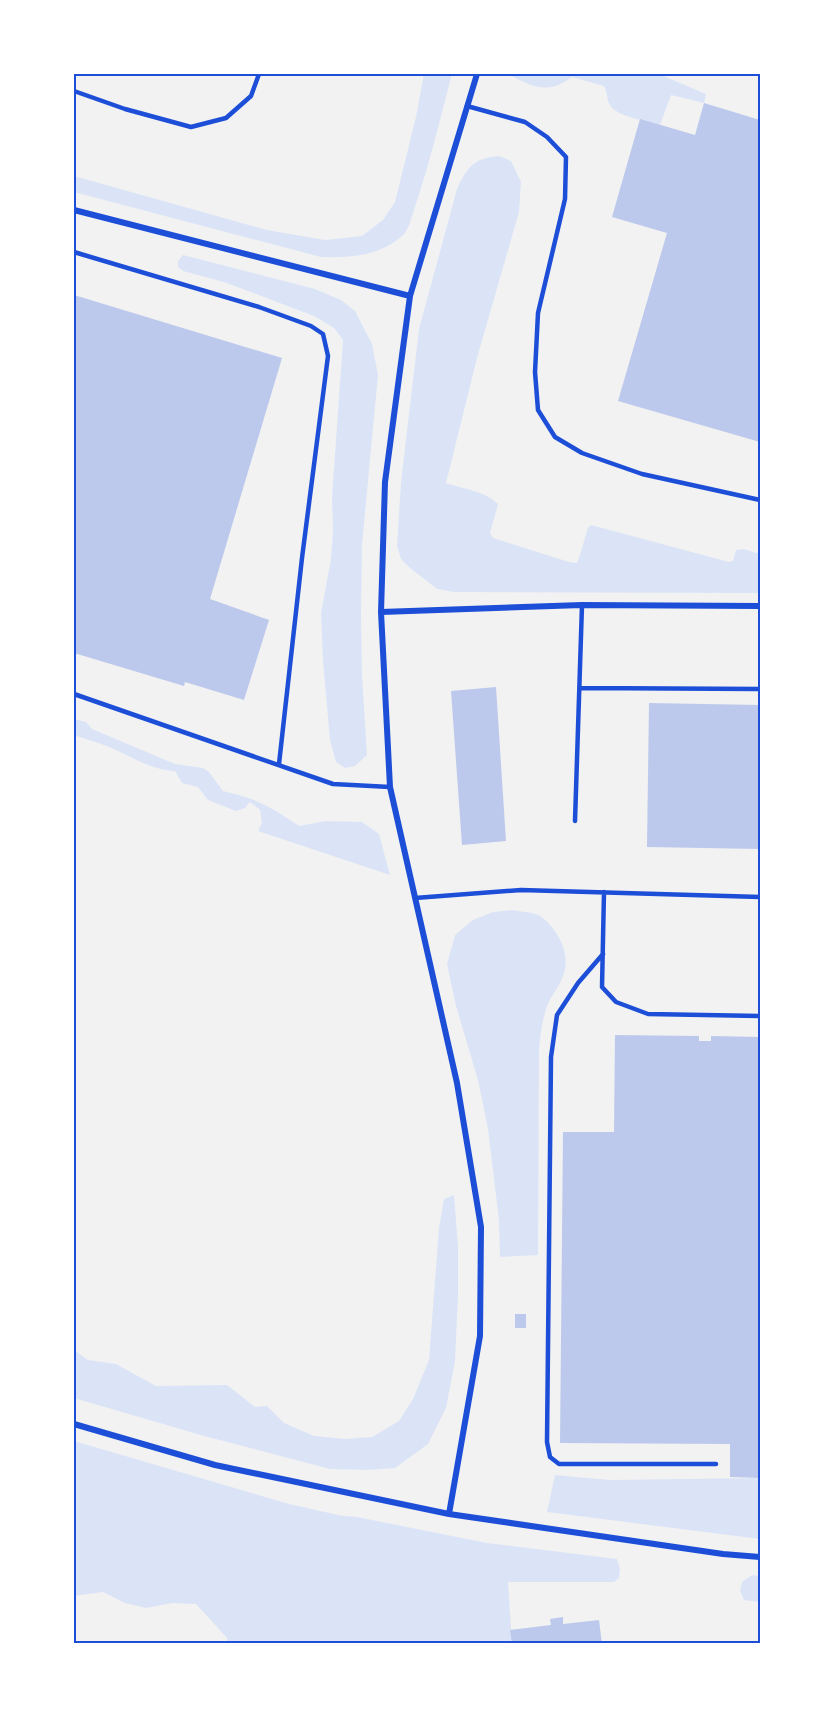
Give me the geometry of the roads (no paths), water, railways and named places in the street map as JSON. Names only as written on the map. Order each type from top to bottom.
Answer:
[{"type":"street","points":[[449,1514],[480,1336],[482,1227],[457,1083],[390,787],[381,612],[386,482],[410,296],[477,74]]},
{"type":"street","points":[[74,210],[410,296]]},
{"type":"street","points":[[381,612],[582,605],[760,606]]},
{"type":"street","points":[[74,1424],[215,1465],[449,1514],[723,1554],[760,1557]]},
{"type":"lane","points":[[74,91],[125,109],[191,127],[226,118],[251,96],[259,74]]},
{"type":"lane","points":[[467,106],[525,122],[547,137],[566,157],[566,199],[538,313],[536,372],[538,410],[555,437],[582,453],[642,474],[760,500]]},
{"type":"lane","points":[[74,252],[260,307],[311,326],[323,334],[328,356],[279,764]]},
{"type":"lane","points":[[575,821],[582,605]]},
{"type":"lane","points":[[580,688],[760,689]]},
{"type":"lane","points":[[74,694],[333,784],[390,787]]},
{"type":"lane","points":[[415,898],[521,890],[760,897]]},
{"type":"lane","points":[[604,892],[602,987],[616,1002],[648,1014],[760,1016]]},
{"type":"lane","points":[[603,954],[578,983],[557,1015],[551,1057],[547,1442],[550,1457],[560,1464],[716,1464]]}]
